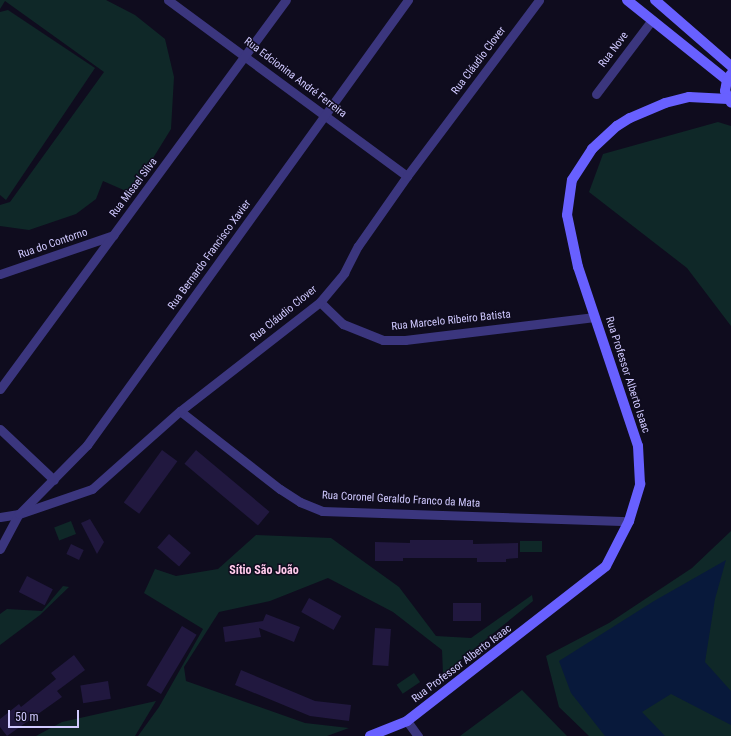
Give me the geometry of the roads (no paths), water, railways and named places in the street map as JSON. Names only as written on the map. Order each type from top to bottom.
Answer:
[{"type":"main road","points":[[627,0],[729,77],[729,101]]},
{"type":"main road","points":[[656,0],[731,66]]},
{"type":"main road","name":"Rua Professor Alberto Isaac","points":[[370,736],[407,721],[606,566],[629,521],[640,484],[638,446],[578,267],[567,215],[572,180],[592,149],[616,126],[630,118],[665,103],[689,97],[729,101]]},
{"type":"street","name":"Rua Edcionina André Ferreira","points":[[168,0],[407,176]]},
{"type":"street","name":"Rua Misael Silva","points":[[0,389],[247,57],[286,0]]},
{"type":"street","name":"Rua Bernardo Francisco Xavier","points":[[0,549],[19,514],[87,445],[408,0]]},
{"type":"street","name":"Rua Cláudio Clover","points":[[0,517],[19,514],[92,489],[180,412],[320,302],[344,273],[358,246],[407,176],[539,0]]},
{"type":"street","name":"Rua Nove","points":[[596,94],[652,20]]},
{"type":"street","name":"Rua do Contorno","points":[[0,274],[114,235]]},
{"type":"street","name":"Rua Marcelo Ribeiro Batista","points":[[320,302],[343,324],[383,340],[405,340],[596,317]]},
{"type":"street","name":"Rua Coronel Geraldo Franco da Mata","points":[[180,412],[280,489],[300,502],[322,511],[629,521]]},
{"type":"street","points":[[0,429],[54,480]]},
{"type":"street","points":[[407,721],[418,736]]},
{"type":"water","points":[[726,560],[715,599],[705,662],[731,691],[731,725],[671,694],[642,712],[665,736],[605,736],[571,693],[559,661],[654,601]]},
{"type":"district","name":"Sítio São João","points":[[264,571]]}]
